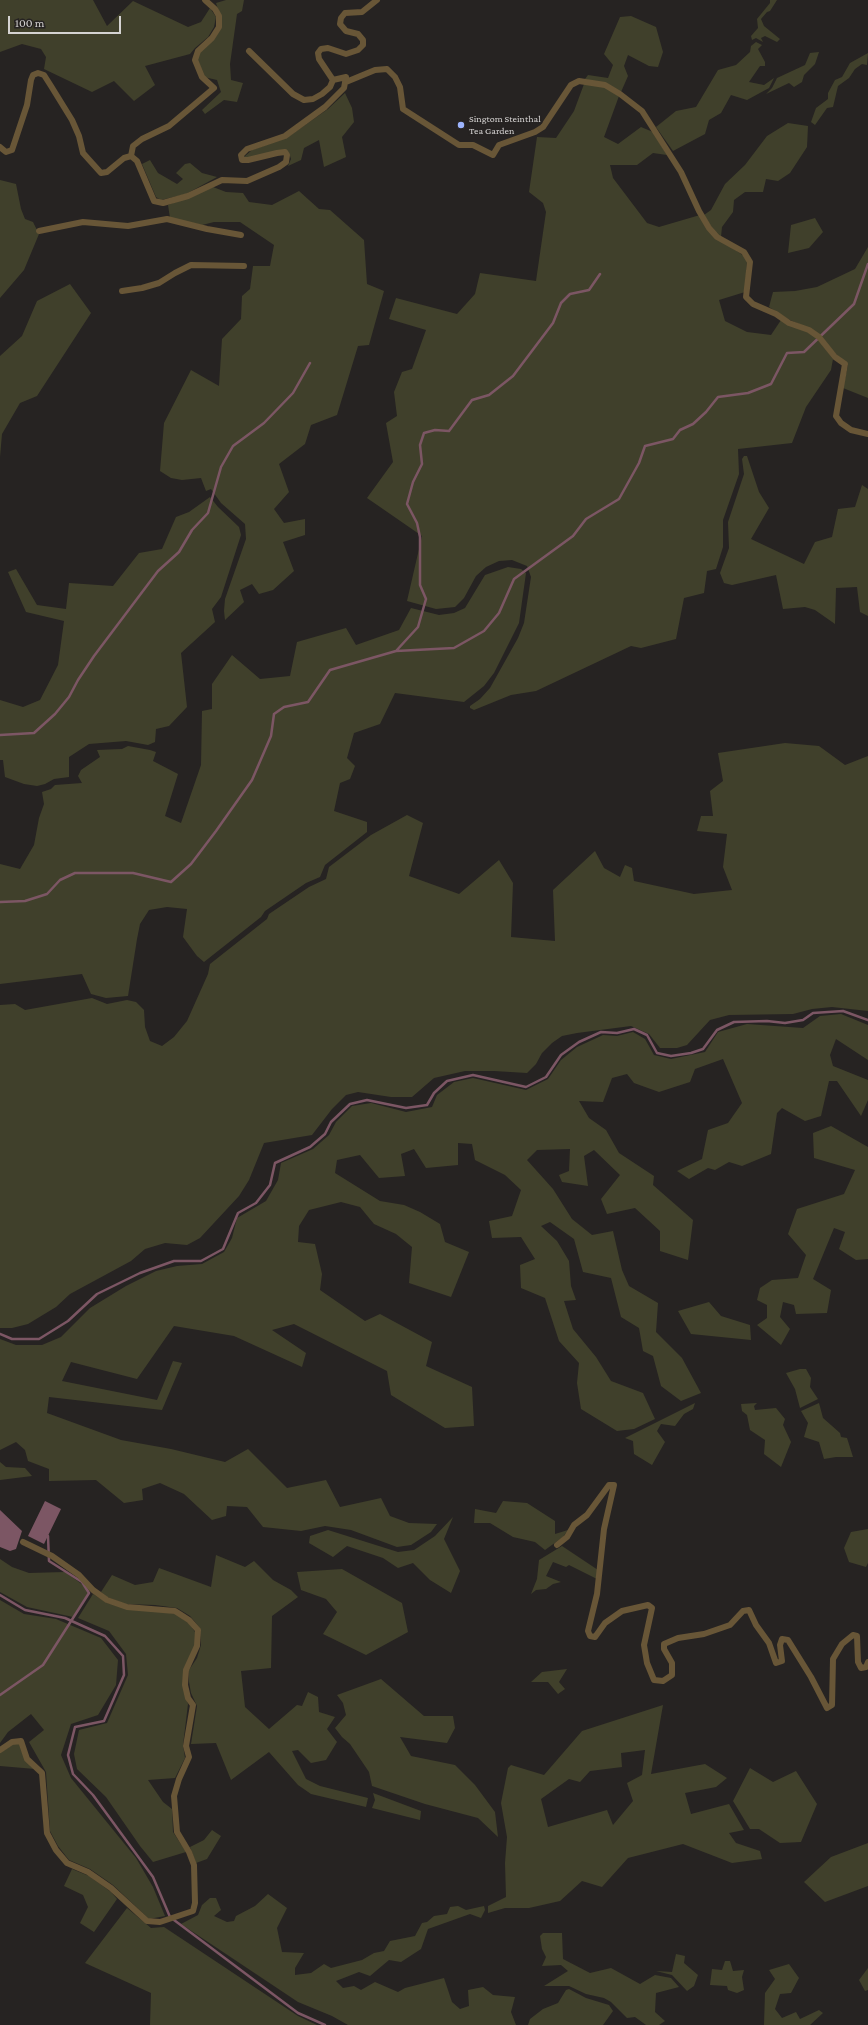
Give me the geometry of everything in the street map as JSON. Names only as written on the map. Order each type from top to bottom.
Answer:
[{"type":"street","points":[[131,156],[133,146],[142,139],[170,126],[214,88],[202,77],[195,60],[198,51],[212,38],[219,26],[218,16],[215,9],[205,0]]},
{"type":"street","points":[[333,80],[319,59],[318,53],[321,49],[328,48],[346,54],[358,50],[362,45],[363,40],[358,34],[346,31],[340,24],[341,18],[345,13],[362,12],[377,0]]},
{"type":"street","points":[[248,51],[293,94],[304,100],[313,100],[322,94],[330,87],[333,80]]},
{"type":"street","points":[[346,82],[375,70],[387,69],[395,76],[400,87],[403,109],[459,145],[473,145],[493,155],[499,145],[535,132],[543,127],[571,85],[579,81],[605,85],[620,94],[642,111],[681,172],[699,211],[709,228],[717,237],[744,252],[750,262],[746,297],[753,304],[776,314],[789,323],[809,330],[819,337],[835,357],[845,364],[836,416],[841,423],[851,430],[868,434]]},
{"type":"street","points":[[0,147],[6,152],[12,150],[27,105],[31,80],[33,75],[38,73],[44,74],[68,113],[79,136],[83,153],[96,170],[100,173],[107,172],[124,158],[131,156]]},
{"type":"street","points":[[131,156],[137,161],[154,201],[163,203],[188,196],[222,180],[247,181],[286,162],[287,155],[285,152],[277,153],[248,160],[242,160],[241,155],[247,150],[286,136],[325,107],[344,88],[346,77],[333,80]]},
{"type":"street","points":[[39,231],[83,222],[128,226],[167,219],[207,229],[241,235]]},
{"type":"street","points":[[122,291],[142,288],[159,283],[191,265],[244,266]]},
{"type":"street","points":[[557,1545],[567,1537],[574,1525],[587,1516],[609,1485],[614,1485],[604,1529],[597,1594],[588,1631],[590,1636],[595,1636],[605,1623],[622,1611],[648,1605],[652,1608],[644,1645],[647,1664],[654,1680],[663,1681],[672,1675],[672,1663],[664,1650],[664,1644],[678,1638],[704,1634],[730,1625],[743,1611],[749,1610],[756,1625],[769,1643],[776,1664],[782,1662],[780,1645],[782,1639],[788,1640],[811,1677],[827,1708],[832,1705],[833,1659],[842,1644],[853,1635],[857,1636],[858,1662],[861,1668],[866,1667],[868,1662]]},
{"type":"street","points":[[0,1750],[12,1742],[21,1741],[28,1759],[42,1773],[47,1833],[56,1850],[67,1863],[88,1872],[111,1888],[147,1921],[160,1922],[193,1911],[195,1903],[194,1865],[190,1852],[177,1832],[174,1796],[179,1779],[189,1757],[186,1746],[193,1706],[188,1698],[185,1685],[186,1670],[197,1646],[198,1630],[189,1620],[175,1611],[127,1607],[107,1600],[93,1590],[79,1575],[52,1556],[23,1542]]},
{"type":"green space","points":[[0,0],[93,0],[107,26],[133,1],[188,27],[201,22],[210,8],[216,17],[214,27],[208,37],[190,54],[145,66],[155,85],[134,101],[114,81],[92,92],[44,69],[46,57],[41,49],[22,44],[0,52]]},
{"type":"green space","points":[[226,0],[244,0],[242,11],[237,14],[230,64],[231,80],[243,83],[237,102],[224,100],[205,114],[202,110],[221,92],[217,80],[204,77],[197,60],[199,52],[213,40],[220,15],[216,3]]},
{"type":"green space","points":[[770,0],[777,0],[770,11],[767,12],[761,19],[764,26],[780,39],[777,42],[765,36],[761,38],[763,42],[756,38],[752,40],[751,36],[758,28],[757,19],[770,3]]},
{"type":"green space","points":[[631,16],[656,27],[663,52],[658,67],[649,66],[628,55],[624,66],[628,76],[621,92],[585,79],[588,75],[608,78],[613,65],[604,54],[620,17]]},
{"type":"green space","points":[[756,42],[762,45],[758,49],[765,62],[765,66],[760,66],[749,82],[764,85],[774,78],[769,88],[747,100],[731,95],[721,113],[709,120],[705,134],[673,151],[656,127],[676,111],[696,107],[718,70],[736,65],[750,52],[751,46]]},
{"type":"green space","points":[[819,52],[815,64],[804,75],[802,82],[794,87],[789,83],[766,94],[772,88],[777,78],[805,65],[810,53]]},
{"type":"green space","points":[[868,53],[867,65],[862,64],[855,69],[849,78],[838,86],[833,107],[827,108],[815,125],[811,122],[816,108],[828,99],[828,93],[835,80],[842,77],[850,63]]},
{"type":"green space","points":[[584,84],[605,87],[619,96],[604,137],[618,144],[641,127],[653,132],[667,155],[653,153],[637,165],[610,165],[613,178],[647,223],[659,227],[700,215],[731,247],[744,256],[747,261],[745,292],[719,300],[725,321],[747,332],[771,335],[781,320],[809,332],[818,339],[833,359],[831,370],[806,407],[792,443],[738,449],[739,474],[723,520],[723,547],[716,569],[707,571],[704,593],[684,598],[676,639],[641,648],[631,646],[536,691],[511,695],[474,710],[470,708],[470,706],[480,699],[490,688],[518,638],[524,623],[531,577],[527,566],[512,560],[499,561],[486,567],[476,576],[464,598],[455,607],[436,609],[407,601],[422,536],[367,498],[393,462],[386,423],[397,416],[394,392],[402,372],[412,369],[426,330],[389,319],[396,298],[457,314],[475,294],[480,273],[536,281],[546,212],[543,203],[529,192],[537,137],[556,138],[574,111]]},
{"type":"green space","points":[[345,93],[352,108],[354,122],[342,137],[346,157],[324,167],[319,140],[304,148],[301,160],[288,166],[291,159],[289,153],[285,150],[249,158],[244,157],[252,150],[288,137],[328,109]]},
{"type":"green space","points":[[788,123],[808,126],[807,147],[790,173],[778,181],[766,179],[763,192],[745,192],[734,200],[733,212],[722,227],[721,237],[710,225],[704,215],[711,210],[725,184],[745,165],[767,136]]},
{"type":"green space","points":[[150,160],[158,173],[177,184],[183,179],[176,173],[185,164],[190,163],[202,173],[217,177],[186,194],[161,200],[156,197],[142,164]]},
{"type":"green space","points":[[0,180],[16,184],[21,209],[25,219],[33,222],[39,234],[24,270],[0,298]]},
{"type":"green space","points":[[213,187],[226,192],[243,193],[249,202],[272,205],[299,191],[319,209],[330,210],[364,240],[367,284],[384,291],[369,345],[358,346],[337,415],[311,425],[305,444],[279,464],[289,492],[274,509],[284,523],[305,519],[305,535],[283,542],[294,571],[273,590],[259,594],[252,584],[240,590],[244,602],[225,620],[225,599],[246,539],[245,524],[221,503],[211,489],[206,491],[201,478],[182,480],[171,478],[160,471],[164,423],[191,370],[219,386],[222,339],[241,319],[242,296],[250,289],[253,266],[270,266],[274,245],[240,222],[214,222],[202,225],[170,218],[168,205]]},
{"type":"green space","points":[[815,218],[823,232],[809,248],[788,253],[791,225]]},
{"type":"green space","points":[[868,247],[868,398],[843,388],[848,365],[815,331],[790,320],[769,307],[773,292],[795,291],[817,287],[855,269]]},
{"type":"green space","points":[[70,284],[91,313],[37,396],[20,403],[2,434],[0,457],[0,356],[22,336],[37,301]]},
{"type":"green space","points":[[744,456],[747,456],[759,492],[769,508],[751,539],[804,564],[815,542],[832,537],[838,509],[855,507],[862,485],[868,489],[868,616],[860,612],[857,587],[836,588],[835,624],[815,610],[805,607],[783,609],[776,575],[732,585],[724,583],[720,573],[729,548],[728,522],[744,474],[742,459]]},
{"type":"green space","points":[[210,497],[239,527],[241,535],[221,597],[212,609],[215,622],[181,653],[187,707],[169,726],[156,729],[155,742],[148,745],[126,741],[89,744],[69,757],[69,777],[54,779],[37,786],[24,784],[5,777],[3,760],[0,760],[0,700],[23,707],[40,700],[58,665],[64,621],[26,612],[8,572],[16,569],[37,605],[66,609],[69,583],[113,586],[139,553],[162,549],[176,517],[189,512]]},
{"type":"green space","points":[[508,567],[521,569],[526,573],[519,623],[494,673],[484,686],[464,702],[395,693],[380,724],[354,733],[347,758],[355,766],[350,779],[340,783],[334,811],[367,822],[367,832],[325,865],[320,877],[306,883],[265,911],[261,917],[204,962],[197,956],[183,937],[187,909],[167,907],[149,910],[140,924],[128,996],[106,998],[91,994],[82,974],[0,984],[0,864],[20,869],[34,845],[39,818],[44,804],[42,792],[51,789],[55,785],[82,783],[78,776],[81,770],[100,757],[97,750],[122,749],[128,746],[150,750],[156,752],[153,761],[178,774],[165,816],[181,823],[201,765],[202,711],[212,709],[212,684],[232,655],[260,679],[290,676],[297,642],[346,628],[356,645],[399,630],[411,608],[439,615],[454,613],[465,608],[485,575]]},
{"type":"green space","points":[[785,743],[819,746],[845,765],[868,756],[868,1011],[832,1007],[812,1009],[793,1014],[729,1015],[710,1020],[687,1045],[677,1048],[660,1048],[649,1034],[631,1026],[577,1033],[562,1036],[552,1043],[542,1053],[536,1064],[527,1073],[465,1071],[434,1078],[412,1097],[391,1097],[358,1092],[346,1095],[332,1109],[312,1135],[264,1143],[249,1180],[239,1196],[200,1238],[187,1245],[165,1243],[145,1249],[131,1261],[70,1294],[56,1307],[28,1324],[12,1328],[0,1328],[0,1005],[15,1004],[25,1010],[92,998],[107,1004],[127,1000],[136,1002],[144,1010],[145,1027],[150,1041],[162,1046],[174,1037],[187,1021],[208,974],[210,964],[267,919],[269,914],[309,887],[326,879],[329,867],[371,835],[407,815],[423,823],[409,876],[459,894],[499,860],[513,883],[511,937],[555,941],[553,890],[595,851],[604,868],[620,877],[625,865],[632,868],[634,881],[694,894],[732,890],[723,867],[727,834],[697,831],[701,816],[713,816],[710,791],[723,781],[718,753]]},
{"type":"green space","points":[[841,1014],[868,1025],[868,1060],[836,1039],[830,1055],[833,1066],[868,1080],[868,1100],[861,1116],[837,1081],[829,1081],[821,1116],[805,1121],[782,1108],[777,1113],[771,1154],[742,1166],[729,1162],[715,1170],[708,1168],[689,1179],[677,1171],[702,1159],[708,1130],[728,1123],[742,1103],[723,1059],[695,1069],[690,1082],[659,1092],[634,1083],[627,1074],[612,1078],[603,1102],[579,1101],[589,1118],[606,1130],[619,1153],[654,1176],[653,1185],[693,1220],[688,1260],[660,1251],[660,1231],[635,1208],[607,1214],[601,1199],[620,1175],[594,1150],[584,1156],[588,1186],[562,1182],[559,1175],[569,1171],[570,1149],[537,1150],[527,1160],[553,1189],[572,1219],[592,1235],[613,1231],[622,1270],[629,1286],[658,1303],[656,1332],[682,1358],[701,1393],[681,1401],[661,1386],[653,1356],[643,1351],[639,1328],[621,1317],[611,1278],[583,1272],[574,1239],[550,1222],[541,1226],[557,1241],[569,1261],[571,1286],[576,1300],[564,1301],[573,1329],[596,1357],[611,1381],[643,1393],[655,1419],[634,1429],[617,1431],[581,1409],[577,1383],[579,1363],[559,1341],[545,1298],[521,1288],[520,1265],[535,1259],[521,1237],[492,1238],[489,1221],[512,1216],[521,1190],[505,1175],[475,1160],[472,1144],[458,1143],[458,1165],[426,1168],[414,1149],[401,1154],[405,1176],[379,1178],[360,1155],[337,1160],[335,1173],[380,1201],[404,1205],[420,1212],[440,1224],[445,1242],[469,1252],[451,1297],[409,1283],[412,1247],[396,1234],[374,1224],[360,1207],[341,1202],[309,1210],[299,1226],[298,1242],[315,1244],[322,1274],[320,1290],[365,1321],[380,1314],[432,1342],[426,1366],[472,1387],[474,1426],[445,1428],[391,1395],[387,1371],[294,1324],[272,1330],[306,1353],[302,1367],[234,1336],[174,1326],[137,1379],[71,1362],[62,1381],[157,1400],[173,1361],[182,1363],[162,1410],[49,1397],[47,1413],[121,1440],[171,1449],[225,1462],[248,1449],[287,1488],[326,1480],[340,1507],[381,1498],[390,1516],[409,1523],[437,1524],[431,1532],[411,1545],[397,1547],[351,1530],[325,1526],[301,1531],[263,1527],[247,1507],[227,1506],[226,1516],[212,1520],[184,1494],[160,1483],[142,1489],[143,1500],[124,1503],[96,1480],[49,1481],[49,1469],[28,1461],[25,1450],[16,1442],[0,1450],[0,1339],[16,1345],[42,1345],[61,1337],[90,1308],[126,1286],[156,1271],[177,1266],[202,1264],[224,1252],[232,1238],[237,1218],[266,1201],[278,1180],[281,1163],[313,1149],[329,1135],[336,1122],[352,1106],[371,1103],[406,1112],[432,1107],[437,1095],[454,1082],[473,1078],[526,1090],[548,1079],[561,1060],[577,1047],[603,1035],[617,1036],[633,1032],[645,1039],[654,1055],[671,1059],[705,1052],[718,1032],[747,1024],[803,1028],[820,1016]]},
{"type":"green space","points":[[831,1126],[868,1147],[868,1259],[856,1260],[839,1249],[845,1232],[834,1228],[813,1279],[831,1290],[827,1313],[796,1314],[794,1305],[783,1302],[780,1317],[790,1329],[781,1345],[757,1325],[767,1318],[767,1305],[757,1300],[760,1288],[772,1280],[798,1278],[806,1255],[788,1234],[797,1209],[844,1194],[855,1170],[814,1158],[813,1133]]},
{"type":"green space","points":[[709,1302],[721,1316],[750,1325],[751,1340],[691,1334],[678,1311]]},
{"type":"green space","points":[[806,1369],[811,1378],[810,1387],[818,1399],[800,1408],[795,1389],[786,1373]]},
{"type":"green space","points":[[695,1403],[693,1409],[684,1414],[675,1426],[661,1424],[657,1431],[665,1442],[652,1465],[634,1454],[633,1441],[625,1438]]},
{"type":"green space","points":[[757,1403],[754,1406],[755,1410],[776,1408],[785,1419],[783,1425],[791,1442],[781,1467],[764,1454],[765,1440],[750,1430],[747,1415],[742,1411],[741,1404]]},
{"type":"green space","points":[[819,1403],[823,1418],[840,1433],[841,1437],[847,1438],[853,1457],[824,1459],[819,1442],[804,1437],[808,1423],[801,1411]]},
{"type":"green space","points":[[0,1462],[6,1467],[25,1468],[32,1476],[0,1480]]},
{"type":"green space","points":[[503,1501],[527,1503],[555,1521],[555,1534],[568,1530],[563,1537],[545,1550],[535,1542],[513,1537],[490,1523],[474,1523],[475,1509],[496,1513]]},
{"type":"green space","points":[[453,1517],[444,1539],[460,1571],[451,1593],[430,1580],[413,1563],[398,1568],[383,1558],[347,1546],[333,1557],[309,1543],[310,1536],[328,1530],[398,1552],[414,1550],[435,1536]]},
{"type":"green space","points":[[868,1529],[868,1563],[866,1567],[849,1562],[844,1548],[851,1532]]},
{"type":"green space","points":[[562,1546],[598,1570],[597,1579],[569,1565],[566,1567],[553,1562],[546,1576],[561,1582],[553,1584],[546,1589],[536,1590],[531,1594],[537,1579],[539,1560]]},
{"type":"green space","points":[[216,1555],[245,1567],[254,1561],[273,1580],[291,1590],[298,1597],[272,1616],[271,1668],[241,1671],[245,1707],[269,1729],[297,1705],[302,1706],[308,1692],[318,1697],[319,1712],[335,1717],[327,1729],[337,1742],[326,1760],[311,1763],[298,1750],[292,1751],[306,1779],[320,1786],[368,1798],[366,1807],[311,1794],[298,1785],[269,1752],[231,1780],[216,1743],[191,1744],[197,1706],[191,1693],[189,1670],[197,1658],[201,1645],[200,1628],[190,1616],[177,1608],[155,1605],[125,1604],[107,1597],[101,1592],[112,1575],[135,1585],[153,1582],[159,1568],[211,1587]]},
{"type":"green space","points":[[0,1559],[12,1567],[29,1573],[65,1572],[90,1590],[73,1617],[27,1607],[0,1592]]},
{"type":"green space","points":[[342,1569],[402,1603],[408,1632],[366,1655],[323,1634],[337,1612],[326,1599],[301,1590],[297,1572]]},
{"type":"green space","points":[[93,1594],[107,1603],[176,1614],[189,1623],[195,1632],[195,1646],[183,1686],[188,1704],[183,1745],[185,1758],[175,1778],[148,1780],[163,1802],[172,1809],[173,1832],[186,1852],[153,1862],[106,1797],[77,1769],[74,1754],[79,1730],[107,1723],[128,1675],[126,1654],[109,1631],[78,1618]]},
{"type":"green space","points":[[0,1600],[24,1614],[56,1619],[101,1638],[118,1660],[116,1685],[98,1715],[71,1724],[61,1755],[71,1778],[136,1858],[153,1887],[165,1916],[149,1919],[113,1885],[90,1869],[69,1860],[58,1846],[50,1831],[46,1772],[29,1742],[44,1730],[31,1714],[8,1732],[0,1743]]},
{"type":"green space","points":[[567,1669],[559,1682],[565,1689],[558,1694],[548,1682],[531,1682],[542,1672]]},
{"type":"green space","points":[[381,1679],[424,1716],[453,1716],[455,1728],[447,1743],[400,1737],[411,1756],[455,1765],[475,1785],[495,1812],[498,1837],[478,1818],[425,1804],[372,1786],[369,1772],[350,1744],[335,1728],[346,1715],[343,1703],[337,1695]]},
{"type":"green space","points":[[663,1705],[651,1774],[705,1764],[727,1778],[716,1787],[685,1793],[691,1814],[729,1804],[744,1830],[729,1833],[736,1843],[760,1851],[762,1859],[732,1863],[683,1844],[628,1858],[602,1887],[582,1881],[560,1901],[529,1908],[505,1908],[488,1913],[488,1906],[506,1897],[505,1863],[507,1837],[501,1803],[508,1768],[511,1765],[544,1775],[582,1731]],"holes":[[[645,1750],[642,1775],[627,1783],[633,1801],[613,1825],[607,1810],[548,1827],[541,1799],[569,1779],[580,1782],[590,1771],[622,1767],[621,1753]]]},
{"type":"green space","points":[[14,1744],[20,1744],[35,1769],[0,1766],[0,1753]]},
{"type":"green space","points":[[750,1768],[773,1782],[796,1771],[817,1804],[801,1842],[780,1843],[759,1829],[750,1829],[733,1801]]},
{"type":"green space","points":[[373,1793],[421,1811],[420,1820],[372,1808],[375,1800]]},
{"type":"green space","points":[[212,1830],[221,1836],[207,1859],[196,1863],[190,1847],[204,1840]]},
{"type":"green space","points":[[868,1843],[868,1886],[825,1902],[804,1882],[831,1857]]},
{"type":"green space","points":[[72,1869],[89,1876],[111,1892],[117,1899],[94,1932],[80,1923],[88,1907],[83,1895],[64,1886]]},
{"type":"green space","points":[[268,1894],[287,1908],[277,1928],[282,1952],[304,1953],[295,1968],[295,1975],[311,1973],[324,1964],[331,1968],[362,1960],[374,1953],[384,1951],[390,1941],[415,1936],[422,1923],[427,1922],[434,1916],[447,1914],[450,1907],[458,1906],[466,1910],[484,1906],[485,1910],[481,1918],[470,1914],[428,1929],[421,1949],[401,1962],[389,1960],[370,1976],[359,1972],[336,1981],[343,1988],[354,1986],[361,1990],[375,1982],[398,1992],[405,1988],[444,1978],[452,2002],[460,2009],[469,2006],[468,1990],[483,1987],[493,1995],[515,1997],[511,2012],[516,2025],[348,2025],[332,2016],[298,2002],[181,1924],[198,1915],[202,1905],[210,1898],[216,1898],[221,1910],[214,1916],[227,1922],[234,1921],[236,1916],[255,1906]]},
{"type":"green space","points":[[127,1908],[151,1928],[164,1927],[298,2016],[317,2025],[150,2025],[151,1993],[85,1963]]},
{"type":"green space","points":[[543,1933],[562,1933],[563,1959],[590,1973],[611,1968],[640,1984],[655,1975],[671,1978],[679,1987],[656,1993],[655,2012],[665,2021],[659,2025],[646,2025],[635,2017],[627,2018],[611,2002],[604,1998],[586,1994],[569,1986],[544,1986],[568,1971],[561,1965],[542,1966],[546,1957],[542,1949],[540,1936]]},
{"type":"green space","points":[[676,1954],[685,1956],[684,1963],[698,1975],[694,1986],[687,1991],[672,1975],[656,1971],[672,1972]]},
{"type":"green space","points":[[725,1961],[730,1961],[733,1971],[744,1970],[742,1977],[744,1990],[737,1993],[728,1990],[727,1986],[710,1985],[712,1969],[722,1970]]},
{"type":"green space","points":[[789,1964],[799,1978],[791,1993],[780,1994],[775,2009],[782,2018],[796,2012],[800,2019],[819,2010],[823,2013],[810,2025],[764,2025],[765,1993],[775,1979],[769,1970]]},
{"type":"green space","points":[[868,1968],[868,1990],[865,1991],[859,1980]]},
{"type":"green space","points":[[569,1989],[586,1998],[609,2005],[613,2011],[603,2025],[528,2025],[530,2019],[543,2009],[558,2003],[566,1990]]},
{"type":"shaded area","points":[[45,1501],[61,1509],[44,1544],[28,1536]]},
{"type":"shaded area","points":[[0,1510],[22,1531],[16,1549],[10,1551],[0,1547]]},
{"type":"waterway","points":[[0,902],[25,901],[47,894],[60,880],[75,873],[133,873],[171,882],[191,864],[252,780],[271,736],[274,714],[284,707],[308,702],[330,670],[396,651],[454,648],[484,631],[499,613],[514,579],[573,536],[586,519],[619,499],[639,463],[645,446],[673,439],[680,430],[693,424],[706,412],[718,397],[748,393],[771,384],[787,353],[804,352],[854,304],[868,264]]},
{"type":"waterway","points":[[396,651],[418,627],[426,599],[420,585],[420,537],[417,523],[407,504],[413,482],[422,464],[420,445],[424,433],[435,430],[449,431],[472,400],[489,395],[513,376],[553,323],[561,303],[570,294],[589,290],[600,274]]},
{"type":"waterway","points":[[0,735],[34,733],[55,714],[69,697],[94,656],[158,571],[179,552],[192,530],[208,513],[221,467],[233,446],[264,423],[293,393],[310,363]]},
{"type":"waterway","points":[[0,1334],[12,1339],[39,1339],[68,1321],[97,1294],[140,1273],[174,1261],[201,1261],[223,1249],[238,1213],[256,1203],[270,1185],[275,1163],[310,1147],[325,1134],[331,1122],[350,1104],[367,1100],[406,1108],[427,1105],[434,1093],[447,1081],[473,1075],[526,1087],[546,1077],[561,1055],[579,1042],[601,1032],[617,1033],[634,1029],[647,1035],[657,1053],[671,1056],[691,1053],[703,1049],[717,1030],[734,1022],[767,1021],[785,1023],[803,1020],[813,1013],[843,1011],[868,1020]]},
{"type":"waterway","points":[[0,1695],[43,1665],[89,1593],[82,1582],[49,1561],[48,1536]]},
{"type":"waterway","points":[[0,1595],[25,1610],[65,1618],[105,1636],[123,1656],[124,1675],[104,1721],[75,1727],[68,1755],[73,1774],[93,1795],[153,1877],[170,1917],[298,2013],[325,2025]]},
{"type":"place","name":"Singtom Steinthal Tea Garden","points":[[461,125]]}]
